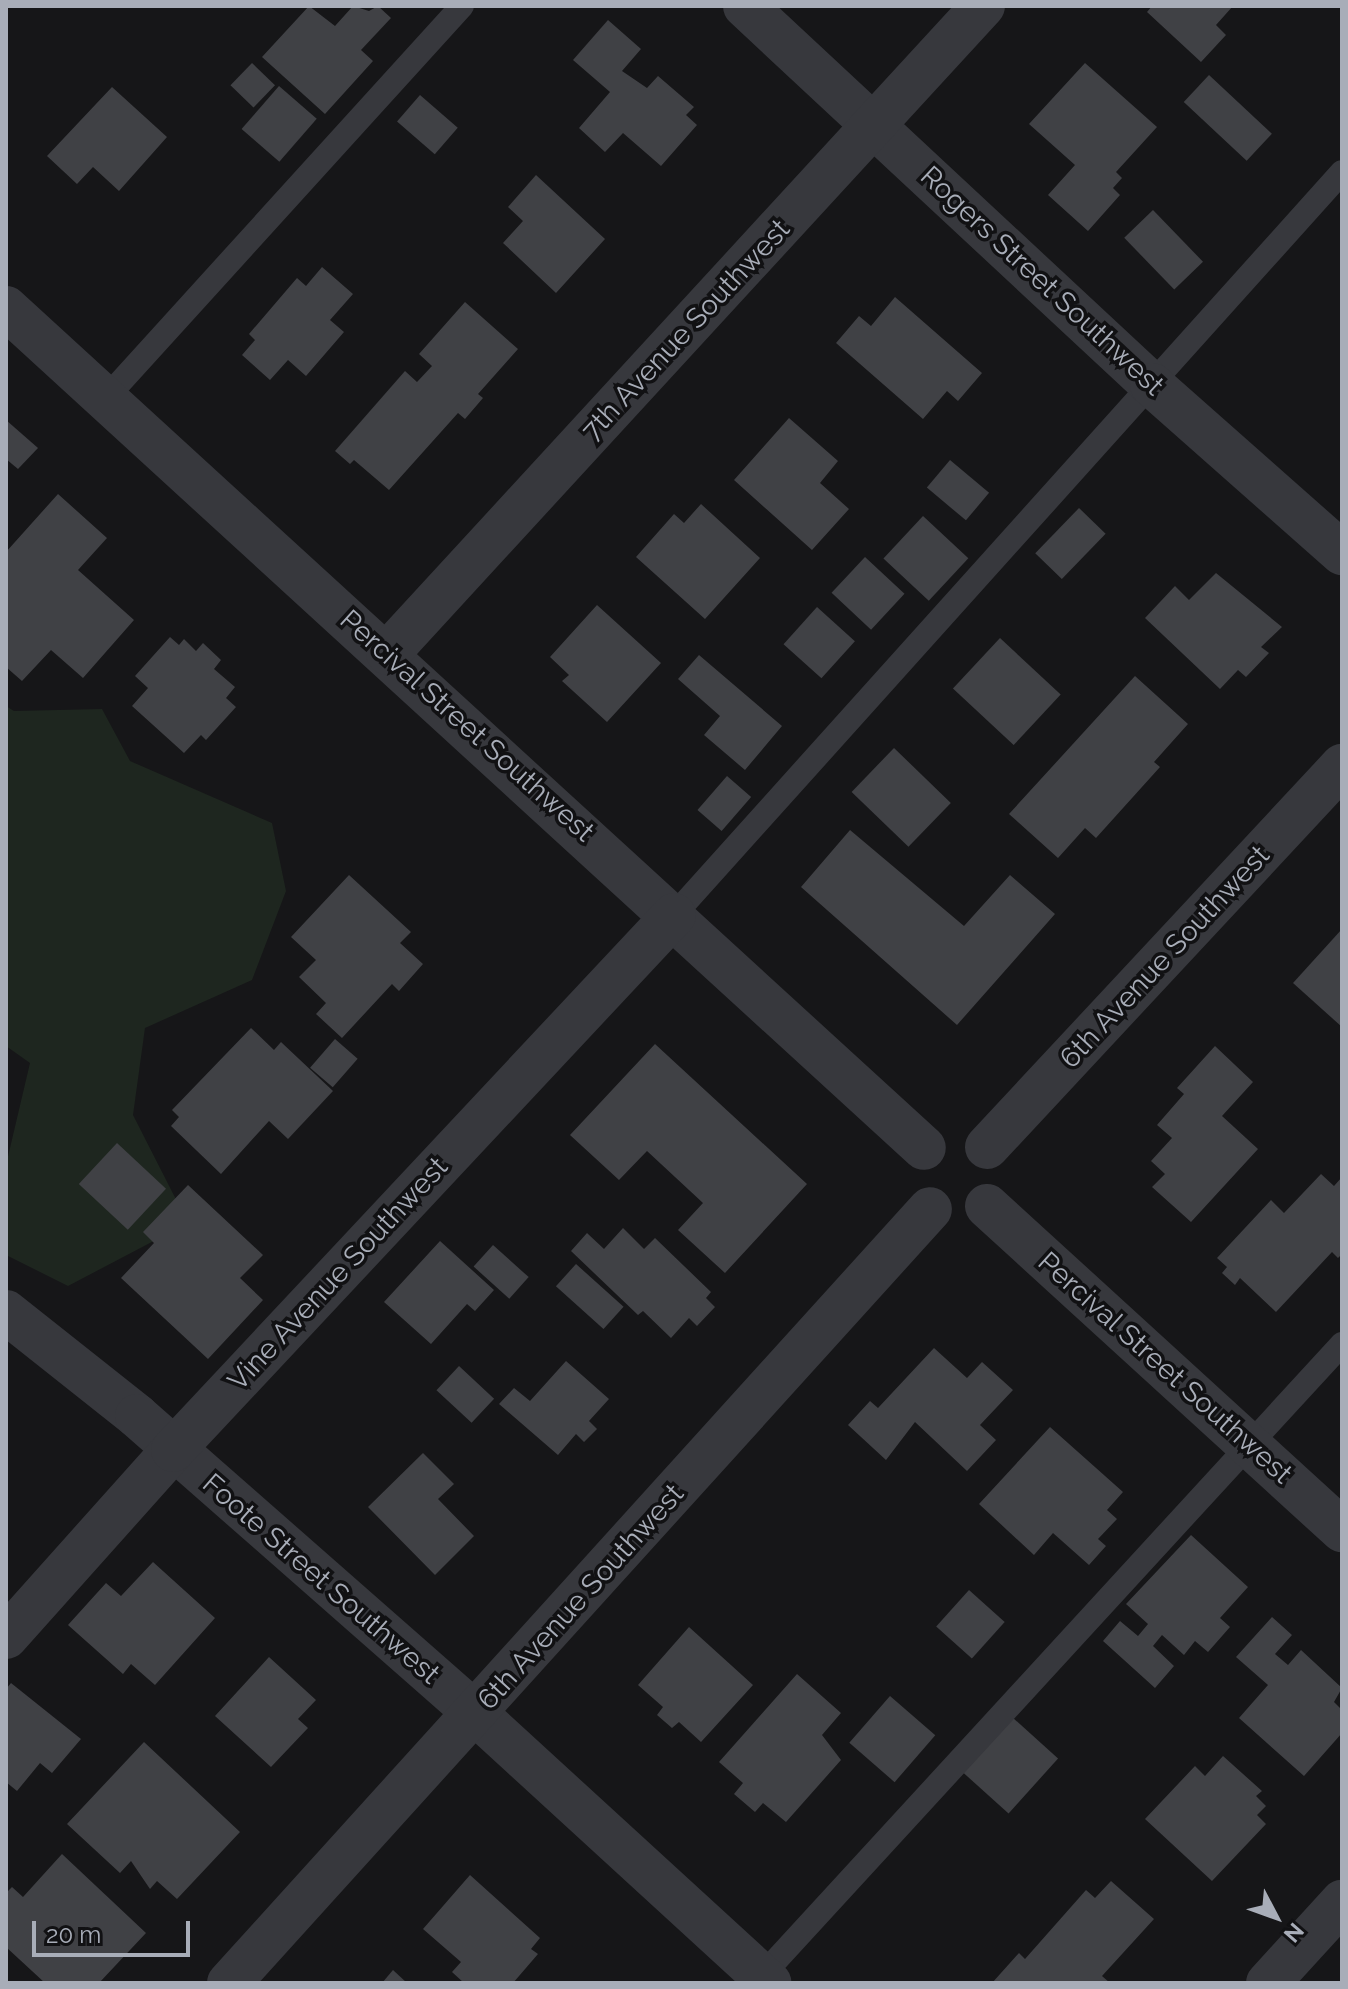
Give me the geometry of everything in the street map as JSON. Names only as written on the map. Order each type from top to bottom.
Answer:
[{"type":"street","name":"Rogers Street Southwest","points":[[745,6],[1152,385],[1342,553]]},
{"type":"street","name":"7th Avenue Southwest","points":[[388,653],[983,6]]},
{"type":"street","name":"Percival Street Southwest","points":[[6,308],[388,653],[924,1148]]},
{"type":"street","name":"6th Avenue Southwest","points":[[987,1147],[1342,766]]},
{"type":"street","name":"Vine Avenue Southwest","points":[[6,1637],[173,1450],[674,915]]},
{"type":"street","points":[[956,1134],[970,1135],[987,1147],[999,1179],[987,1206],[961,1218],[930,1209],[916,1191],[914,1178],[924,1148],[956,1134]]},
{"type":"street","name":"Percival Street Southwest","points":[[987,1206],[1342,1530]]},
{"type":"street","name":"6th Avenue Southwest","points":[[229,1983],[476,1714],[930,1209]]},
{"type":"street","name":"Foote Street Southwest","points":[[6,1312],[173,1450],[476,1714],[762,1981]]},
{"type":"street","points":[[1268,1983],[1342,1902]]},
{"type":"lane","points":[[105,399],[462,6]]},
{"type":"lane","points":[[674,915],[1342,172]]},
{"type":"lane","points":[[762,1981],[1342,1344]]},
{"type":"shaded area","points":[[6,706],[14,711],[102,709],[130,761],[272,823],[286,891],[252,980],[145,1028],[133,1115],[188,1223],[68,1286],[6,1255],[6,1165],[30,1063],[6,1046]]},
{"type":"building","points":[[309,6],[335,26],[353,6],[369,11],[378,6],[391,18],[361,50],[373,61],[325,114],[262,57]]},
{"type":"building","points":[[1152,6],[1233,6],[1216,25],[1226,35],[1201,62],[1147,12]]},
{"type":"building","points":[[608,20],[641,49],[622,71],[647,88],[658,76],[694,107],[686,115],[697,125],[661,166],[623,133],[605,152],[579,128],[610,92],[573,60]]},
{"type":"building","points":[[252,63],[275,85],[253,108],[230,85]]},
{"type":"building","points":[[1085,63],[1157,127],[1116,172],[1122,178],[1113,188],[1120,195],[1088,231],[1048,195],[1075,165],[1029,124]]},
{"type":"building","points":[[1209,75],[1272,134],[1247,161],[1184,102]]},
{"type":"building","points":[[279,86],[317,119],[279,162],[242,129]]},
{"type":"building","points":[[112,87],[167,137],[119,191],[93,167],[77,184],[47,156]]},
{"type":"building","points":[[420,95],[458,128],[435,154],[397,121]]},
{"type":"building","points":[[536,175],[605,239],[556,293],[503,243],[523,221],[508,207]]},
{"type":"building","points":[[1153,210],[1203,262],[1174,290],[1124,238]]},
{"type":"building","points":[[322,267],[353,294],[330,320],[344,332],[306,376],[288,360],[270,380],[242,355],[255,340],[249,334],[297,278],[306,286]]},
{"type":"building","points":[[895,297],[982,373],[958,401],[947,391],[923,419],[836,343],[859,316],[871,326]]},
{"type":"building","points":[[465,302],[518,349],[478,394],[483,398],[465,419],[458,413],[389,490],[354,460],[350,464],[335,451],[405,371],[417,382],[432,366],[419,354]]},
{"type":"building","points":[[789,418],[838,461],[820,483],[849,509],[812,550],[734,480]]},
{"type":"building","points":[[6,420],[38,448],[18,469],[6,459]]},
{"type":"building","points":[[950,460],[989,493],[966,520],[927,488]]},
{"type":"building","points":[[58,494],[107,538],[78,570],[134,620],[83,678],[51,650],[22,681],[6,667],[6,552]]},
{"type":"building","points":[[701,504],[760,558],[705,619],[636,557],[674,514],[684,523]]},
{"type":"building","points":[[1079,508],[1106,534],[1062,579],[1035,553]]},
{"type":"building","points":[[923,516],[968,558],[929,601],[883,558]]},
{"type":"building","points":[[865,557],[904,594],[871,630],[832,593]]},
{"type":"building","points":[[1216,573],[1282,627],[1261,647],[1269,653],[1246,677],[1238,670],[1220,689],[1145,618],[1175,586],[1189,600]]},
{"type":"building","points":[[597,605],[661,663],[607,722],[562,681],[569,675],[550,657]]},
{"type":"building","points":[[817,607],[855,641],[821,678],[784,644]]},
{"type":"building","points":[[170,637],[179,645],[184,639],[196,651],[203,643],[221,660],[214,669],[235,687],[226,698],[236,707],[206,740],[201,735],[184,753],[132,706],[148,688],[135,676]]},
{"type":"building","points":[[1000,638],[1061,695],[1014,745],[953,688]]},
{"type":"building","points":[[699,655],[782,726],[745,770],[704,735],[720,716],[678,679]]},
{"type":"building","points":[[1135,676],[1188,724],[1154,762],[1160,767],[1096,838],[1085,828],[1058,858],[1009,814]]},
{"type":"building","points":[[894,748],[951,803],[908,847],[852,792]]},
{"type":"building","points":[[727,776],[751,797],[722,831],[697,810]]},
{"type":"building","points":[[850,830],[964,926],[1010,875],[1055,914],[957,1025],[801,887]]},
{"type":"building","points":[[349,875],[411,932],[400,943],[423,964],[399,991],[392,984],[342,1038],[316,1014],[326,1003],[299,977],[316,960],[291,937]]},
{"type":"building","points":[[1342,929],[1342,1027],[1293,983]]},
{"type":"building","points":[[251,1028],[274,1050],[281,1042],[333,1091],[288,1139],[269,1121],[221,1174],[171,1126],[179,1117],[172,1110]]},
{"type":"building","points":[[335,1039],[358,1059],[333,1087],[310,1068]]},
{"type":"building","points":[[655,1044],[807,1184],[725,1273],[678,1230],[703,1203],[647,1151],[619,1180],[570,1135]]},
{"type":"building","points":[[1215,1046],[1253,1082],[1222,1116],[1258,1149],[1191,1222],[1152,1187],[1165,1174],[1151,1161],[1172,1138],[1157,1125],[1184,1094],[1177,1088]]},
{"type":"building","points":[[117,1143],[166,1189],[128,1230],[79,1184]]},
{"type":"building","points":[[1321,1174],[1334,1186],[1342,1177],[1342,1254],[1338,1258],[1332,1252],[1276,1312],[1240,1278],[1235,1285],[1222,1273],[1227,1267],[1217,1258],[1271,1200],[1284,1213]]},
{"type":"building","points":[[188,1185],[263,1255],[240,1278],[263,1300],[208,1359],[121,1278],[154,1243],[143,1232]]},
{"type":"building","points":[[623,1228],[644,1249],[655,1238],[711,1292],[706,1298],[715,1307],[697,1326],[689,1318],[671,1338],[643,1311],[638,1315],[571,1251],[587,1233],[604,1249]]},
{"type":"building","points":[[440,1241],[494,1290],[475,1311],[467,1304],[431,1344],[384,1302]]},
{"type":"building","points":[[493,1245],[529,1277],[509,1299],[474,1267]]},
{"type":"building","points":[[576,1264],[624,1307],[603,1329],[556,1286]]},
{"type":"building","points":[[934,1348],[967,1378],[982,1362],[1013,1390],[980,1425],[996,1440],[967,1471],[915,1422],[886,1460],[848,1425],[870,1401],[878,1408]]},
{"type":"building","points":[[566,1361],[609,1399],[589,1421],[597,1429],[584,1442],[576,1434],[558,1455],[499,1404],[514,1388],[530,1401]]},
{"type":"building","points":[[459,1366],[494,1399],[472,1423],[436,1390]]},
{"type":"building","points":[[1050,1427],[1123,1492],[1107,1510],[1117,1519],[1098,1539],[1106,1546],[1089,1565],[1053,1533],[1034,1555],[979,1504]]},
{"type":"building","points":[[423,1453],[454,1484],[438,1499],[474,1536],[435,1575],[368,1507]]},
{"type":"building","points":[[1191,1535],[1248,1587],[1220,1618],[1230,1627],[1208,1652],[1195,1641],[1184,1655],[1162,1635],[1153,1646],[1174,1666],[1155,1688],[1103,1641],[1120,1621],[1138,1636],[1148,1624],[1126,1604]]},
{"type":"building","points":[[153,1562],[215,1618],[155,1685],[131,1664],[123,1674],[68,1625],[106,1583],[121,1596]]},
{"type":"building","points":[[969,1590],[1005,1622],[972,1659],[936,1626]]},
{"type":"building","points":[[1272,1617],[1292,1635],[1275,1654],[1288,1665],[1301,1650],[1342,1688],[1334,1702],[1342,1710],[1342,1733],[1304,1776],[1239,1718],[1268,1685],[1236,1657]]},
{"type":"building","points":[[689,1627],[753,1685],[701,1742],[679,1722],[672,1728],[657,1715],[663,1707],[638,1685]]},
{"type":"building","points":[[269,1657],[316,1700],[298,1719],[308,1728],[271,1767],[215,1716]]},
{"type":"building","points":[[797,1674],[841,1713],[822,1735],[841,1760],[786,1822],[763,1803],[755,1812],[734,1794],[743,1783],[719,1762]]},
{"type":"building","points":[[11,1683],[81,1739],[52,1773],[40,1763],[17,1791],[6,1782],[6,1689]]},
{"type":"building","points":[[890,1696],[935,1735],[895,1782],[849,1743]]},
{"type":"building","points":[[1012,1717],[1058,1758],[1009,1813],[962,1772]]},
{"type":"building","points":[[144,1742],[240,1832],[177,1899],[157,1881],[150,1889],[131,1861],[120,1873],[67,1824]]},
{"type":"building","points":[[1223,1756],[1262,1791],[1256,1796],[1266,1806],[1257,1815],[1266,1824],[1212,1881],[1145,1819],[1195,1766],[1205,1776]]},
{"type":"building","points":[[62,1854],[146,1933],[99,1983],[45,1983],[6,1947],[6,1893],[12,1887],[23,1897]]},
{"type":"building","points":[[470,1875],[540,1938],[531,1949],[538,1954],[513,1983],[464,1983],[452,1972],[461,1962],[423,1929]]},
{"type":"building","points":[[1111,1881],[1154,1919],[1102,1976],[1110,1983],[992,1983],[1019,1953],[1025,1959],[1086,1890],[1095,1898]]},
{"type":"building","points":[[393,1970],[407,1983],[382,1983]]}]
